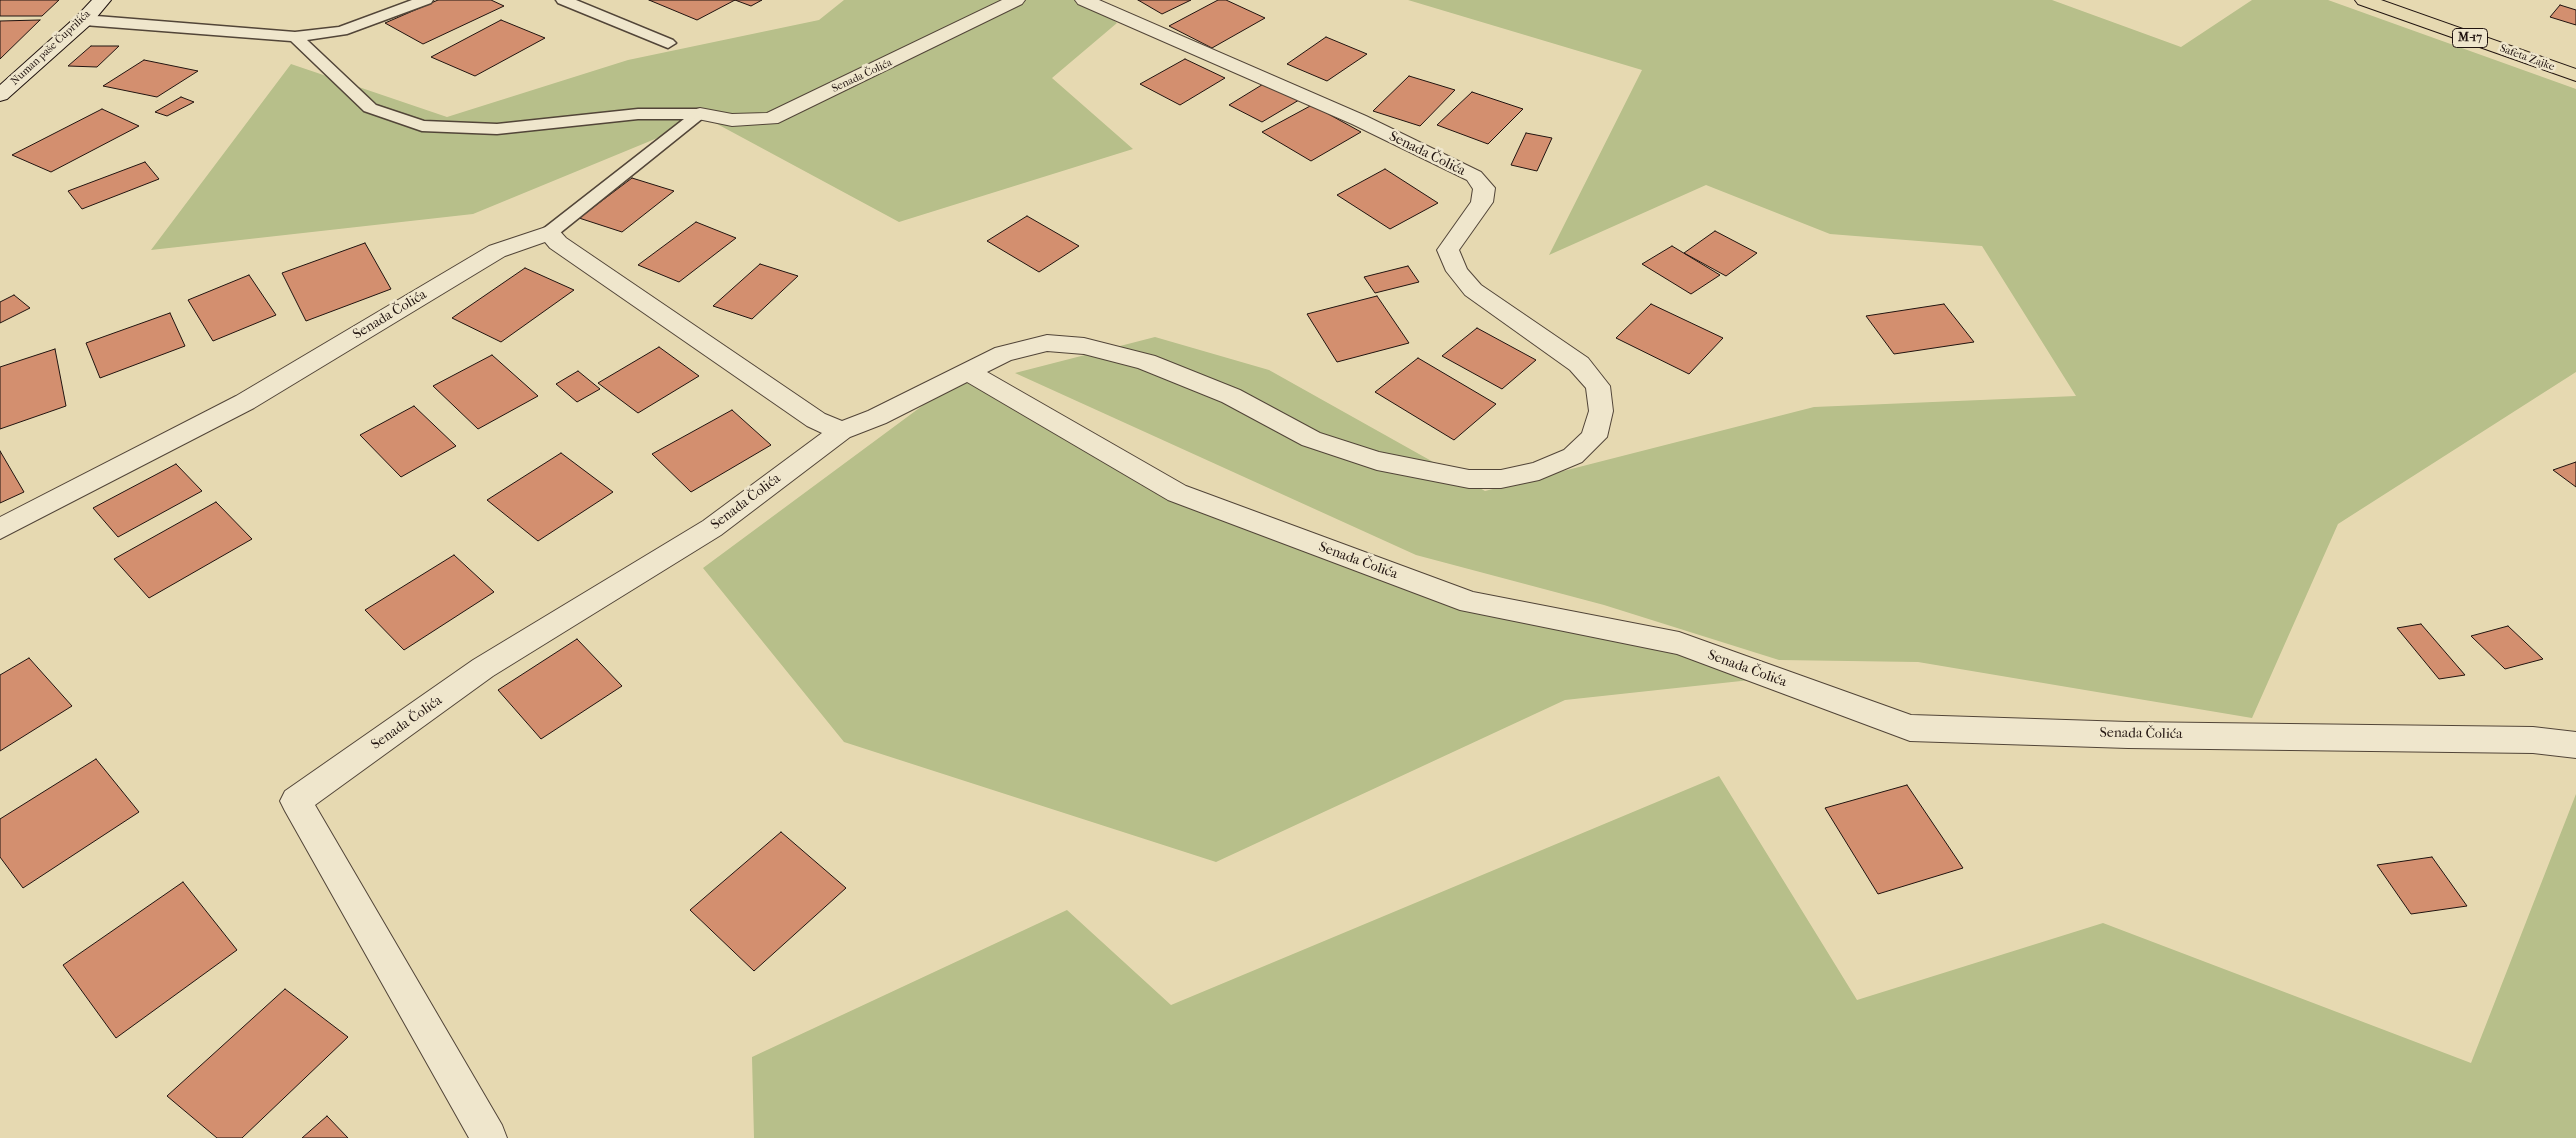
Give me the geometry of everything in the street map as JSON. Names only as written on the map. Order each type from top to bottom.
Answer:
[{"type":"main road","name":"Safeta Zajke","points":[[2364,0],[2576,75]]},
{"type":"street","name":"Numan paše Čuprilića","points":[[0,95],[84,20],[102,0]]},
{"type":"street","name":"Senada Čolića","points":[[700,114],[732,120],[771,119],[1016,0]]},
{"type":"street","name":"Senada Čolića","points":[[489,1138],[296,801],[483,668],[712,528],[841,431],[877,417],[1003,354],[1047,343],[1084,346],[1146,362],[1231,396],[1311,439],[1377,461],[1469,479],[1501,479],[1539,471],[1573,456],[1594,437],[1602,411],[1598,386],[1579,364],[1473,290],[1457,271],[1448,250],[1482,202],[1484,188],[1474,176],[1359,120],[1084,0]]},
{"type":"street","name":"Senada Čolića","points":[[0,529],[245,402],[496,251],[549,233]]},
{"type":"street","points":[[549,233],[558,243],[816,420],[841,431]]},
{"type":"street","name":"Senada Čolića","points":[[968,372],[1186,497],[1470,602],[1679,644],[1910,728],[2128,734],[2533,740],[2576,744]]},
{"type":"lane","points":[[84,20],[295,37],[342,31],[426,0]]},
{"type":"lane","points":[[563,0],[668,43]]},
{"type":"lane","points":[[295,37],[370,108],[422,126],[497,129],[638,114],[700,114]]},
{"type":"lane","points":[[549,233],[700,114]]},
{"type":"green space","points":[[844,0],[1087,0],[1117,23],[1052,78],[1133,149],[899,222],[706,118],[473,214],[151,250],[291,64],[447,117],[628,60],[819,20]]},
{"type":"green space","points":[[1408,0],[2052,0],[2181,47],[2252,0],[2328,0],[2576,89],[2576,372],[2338,524],[2252,718],[1918,662],[1779,660],[1604,605],[1416,555],[1015,373],[1155,337],[1269,370],[1485,491],[1814,407],[2076,396],[1982,246],[1830,234],[1706,185],[1549,255],[1642,70]]},
{"type":"green space","points":[[968,372],[1177,493],[1470,602],[1705,654],[1769,678],[1565,700],[1216,862],[844,742],[703,568]]},
{"type":"green space","points":[[1719,776],[1857,1000],[2103,923],[2471,1063],[2576,794],[2576,1138],[754,1138],[752,1057],[1067,910],[1171,1005]]},
{"type":"building","points":[[0,0],[59,0],[42,16],[0,16]]},
{"type":"building","points":[[438,0],[491,0],[504,6],[423,44],[385,23]]},
{"type":"building","points":[[649,0],[735,0],[697,20]]},
{"type":"building","points":[[735,0],[762,0],[751,6]]},
{"type":"building","points":[[1138,0],[1191,0],[1162,14]]},
{"type":"building","points":[[1218,0],[1226,0],[1265,18],[1212,48],[1169,26]]},
{"type":"building","points":[[2560,5],[2576,10],[2576,25],[2550,17]]},
{"type":"building","points":[[40,20],[0,59],[0,21]]},
{"type":"building","points":[[501,20],[545,38],[475,76],[431,57]]},
{"type":"building","points":[[1326,37],[1367,54],[1327,81],[1287,64]]},
{"type":"building","points":[[91,46],[119,46],[97,67],[68,66]]},
{"type":"building","points":[[1185,59],[1225,78],[1180,105],[1140,84]]},
{"type":"building","points":[[144,60],[198,71],[157,97],[103,86]]},
{"type":"building","points":[[1409,76],[1455,90],[1420,126],[1373,111]]},
{"type":"building","points":[[1265,83],[1299,100],[1262,122],[1229,105]]},
{"type":"building","points":[[1472,92],[1523,109],[1488,144],[1437,125]]},
{"type":"building","points":[[181,97],[194,102],[167,116],[155,112]]},
{"type":"building","points":[[1312,105],[1361,132],[1311,161],[1262,132]]},
{"type":"building","points":[[102,109],[139,126],[51,172],[12,155]]},
{"type":"building","points":[[1526,133],[1552,138],[1537,171],[1511,165]]},
{"type":"building","points":[[145,162],[159,179],[82,209],[68,191]]},
{"type":"building","points":[[1385,169],[1438,203],[1390,229],[1337,195]]},
{"type":"building","points":[[632,178],[674,191],[622,232],[579,218]]},
{"type":"building","points":[[1027,216],[1079,246],[1039,272],[987,241]]},
{"type":"building","points":[[696,222],[736,238],[679,282],[638,265]]},
{"type":"building","points":[[1715,231],[1757,253],[1726,276],[1684,253]]},
{"type":"building","points":[[365,243],[391,289],[306,321],[282,273]]},
{"type":"building","points":[[1672,246],[1720,275],[1691,294],[1642,264]]},
{"type":"building","points":[[760,264],[798,276],[752,319],[713,306]]},
{"type":"building","points":[[1408,266],[1419,282],[1375,293],[1364,277]]},
{"type":"building","points":[[525,268],[574,290],[501,342],[452,318]]},
{"type":"building","points":[[249,275],[276,315],[213,341],[188,300]]},
{"type":"building","points":[[14,295],[30,308],[0,323],[0,302]]},
{"type":"building","points":[[1377,296],[1409,343],[1337,362],[1307,314]]},
{"type":"building","points":[[1651,304],[1723,338],[1689,374],[1616,338]]},
{"type":"building","points":[[1944,304],[1974,342],[1894,354],[1866,316]]},
{"type":"building","points":[[170,313],[185,346],[100,378],[86,343]]},
{"type":"building","points":[[1477,328],[1536,360],[1502,389],[1442,356]]},
{"type":"building","points":[[659,347],[699,376],[638,413],[598,383]]},
{"type":"building","points":[[55,349],[66,406],[0,429],[0,367]]},
{"type":"building","points":[[492,355],[538,396],[478,429],[433,386]]},
{"type":"building","points":[[1418,358],[1496,404],[1454,440],[1375,392]]},
{"type":"building","points":[[578,371],[600,389],[577,402],[556,384]]},
{"type":"building","points":[[414,406],[456,446],[401,477],[360,435]]},
{"type":"building","points":[[732,410],[771,445],[691,492],[652,454]]},
{"type":"building","points":[[0,451],[24,492],[0,503]]},
{"type":"building","points":[[561,453],[613,492],[538,541],[487,500]]},
{"type":"building","points":[[2576,462],[2576,487],[2553,470]]},
{"type":"building","points":[[176,464],[202,491],[118,537],[93,508]]},
{"type":"building","points":[[216,502],[252,539],[149,598],[114,559]]},
{"type":"building","points":[[454,555],[494,592],[404,650],[365,610]]},
{"type":"building","points":[[2421,624],[2465,675],[2439,679],[2397,628]]},
{"type":"building","points":[[2508,626],[2543,659],[2505,669],[2471,636]]},
{"type":"building","points":[[577,639],[622,686],[541,739],[498,690]]},
{"type":"building","points":[[29,658],[72,706],[0,751],[0,675]]},
{"type":"building","points":[[96,759],[139,812],[23,888],[0,857],[0,819]]},
{"type":"building","points":[[1907,785],[1963,868],[1878,894],[1825,808]]},
{"type":"building","points":[[781,832],[846,888],[754,971],[690,910]]},
{"type":"building","points":[[2432,857],[2467,906],[2411,914],[2377,865]]},
{"type":"building","points":[[183,882],[237,950],[116,1038],[63,965]]},
{"type":"building","points":[[285,989],[348,1037],[242,1138],[217,1138],[167,1096]]},
{"type":"building","points":[[327,1116],[348,1138],[302,1138]]}]
